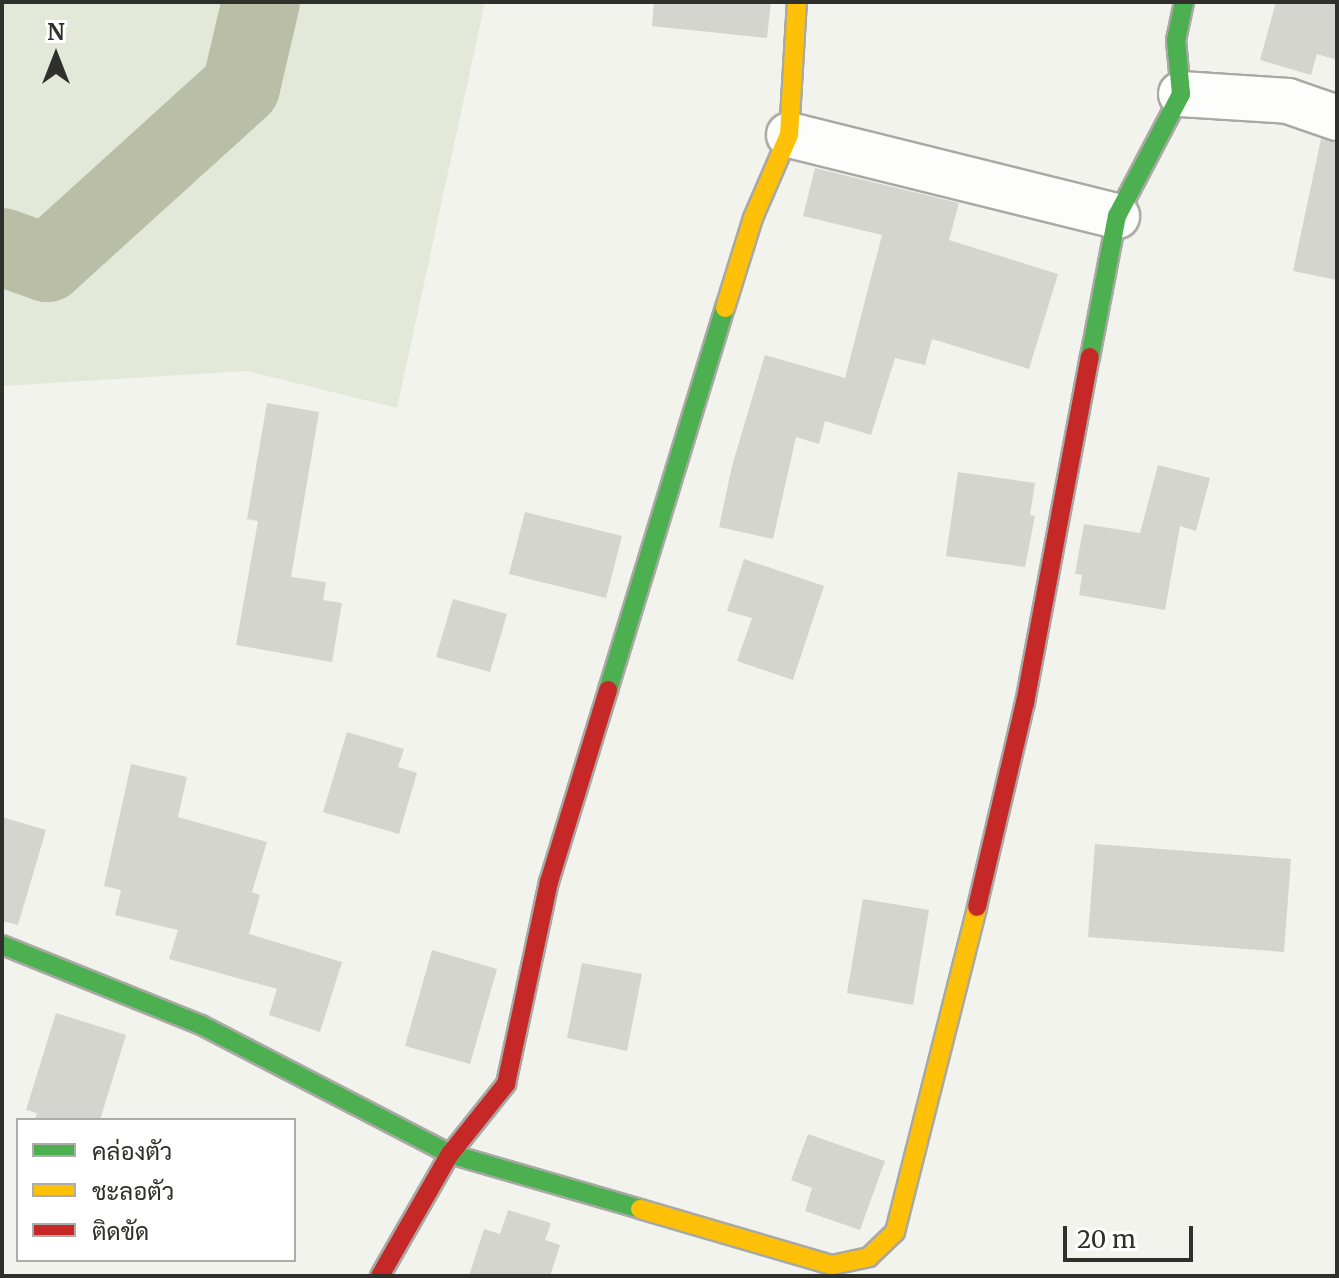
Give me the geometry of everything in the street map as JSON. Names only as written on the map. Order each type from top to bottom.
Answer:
[{"type":"street","points":[[380,1276],[450,1154],[506,1084],[549,882],[753,218],[789,135],[797,2]]},
{"type":"street","points":[[2,945],[201,1025],[450,1154],[832,1265],[869,1257],[895,1232],[949,1023],[1025,703],[1117,216],[1181,94],[1176,40],[1184,2]]},
{"type":"street","points":[[1181,94],[1288,101],[1337,118]]},
{"type":"street","points":[[789,135],[1117,216]]},
{"type":"green space","points":[[2,2],[485,2],[397,408],[247,371],[2,386]]},
{"type":"building","points":[[654,2],[771,2],[767,38],[652,26]]},
{"type":"building","points":[[1276,2],[1337,2],[1337,60],[1317,54],[1311,75],[1260,60]]},
{"type":"building","points":[[1321,139],[1337,142],[1337,280],[1293,271]]},
{"type":"building","points":[[815,168],[959,203],[949,240],[1058,274],[1029,369],[932,339],[925,365],[895,358],[871,435],[825,421],[819,444],[796,437],[773,539],[719,527],[732,466],[765,355],[845,378],[882,235],[803,216]]},
{"type":"building","points":[[267,403],[319,412],[291,577],[326,582],[323,600],[342,603],[332,662],[236,645],[258,521],[247,519]]},
{"type":"building","points":[[1158,465],[1210,478],[1196,531],[1180,526],[1165,610],[1079,595],[1082,575],[1075,574],[1084,524],[1140,533]]},
{"type":"building","points":[[958,472],[1035,483],[1030,515],[1035,516],[1025,567],[946,556]]},
{"type":"building","points":[[525,512],[622,536],[606,598],[509,574]]},
{"type":"building","points":[[744,559],[824,586],[793,680],[737,661],[752,618],[727,611]]},
{"type":"building","points":[[453,599],[507,614],[490,672],[436,657]]},
{"type":"building","points":[[347,732],[404,749],[398,767],[417,773],[399,834],[323,812]]},
{"type":"building","points":[[131,764],[187,777],[178,817],[267,842],[252,892],[260,895],[249,934],[342,962],[320,1032],[269,1015],[277,989],[169,959],[178,930],[115,915],[121,890],[104,886]]},
{"type":"building","points":[[2,817],[46,830],[18,925],[2,921]]},
{"type":"building","points":[[1095,844],[1291,859],[1284,952],[1088,937]]},
{"type":"building","points":[[863,899],[929,910],[913,1005],[847,993]]},
{"type":"building","points":[[432,950],[497,969],[470,1064],[405,1046]]},
{"type":"building","points":[[582,963],[642,974],[627,1051],[567,1038]]},
{"type":"building","points":[[56,1013],[126,1035],[101,1118],[36,1118],[37,1113],[26,1110]]},
{"type":"building","points":[[808,1134],[885,1161],[860,1230],[805,1211],[812,1188],[791,1180]]},
{"type":"building","points":[[508,1210],[551,1223],[545,1240],[560,1245],[550,1276],[469,1276],[484,1229],[500,1234]]},
{"type":"waterway","points":[[2,247],[47,263],[241,87],[261,2]]},
{"type":"traffic: fast","points":[[1090,357],[1117,216],[1181,94],[1176,40],[1184,2]]},
{"type":"traffic: fast","points":[[608,690],[725,308]]},
{"type":"traffic: fast","points":[[2,945],[201,1025],[450,1154],[640,1209]]},
{"type":"traffic: slow","points":[[725,308],[753,218],[789,135],[797,2]]},
{"type":"traffic: slow","points":[[640,1209],[832,1265],[869,1257],[895,1232],[977,907]]},
{"type":"traffic: jam","points":[[977,907],[1025,703],[1090,357]]},
{"type":"traffic: jam","points":[[380,1276],[450,1154],[506,1084],[549,882],[608,690]]}]
